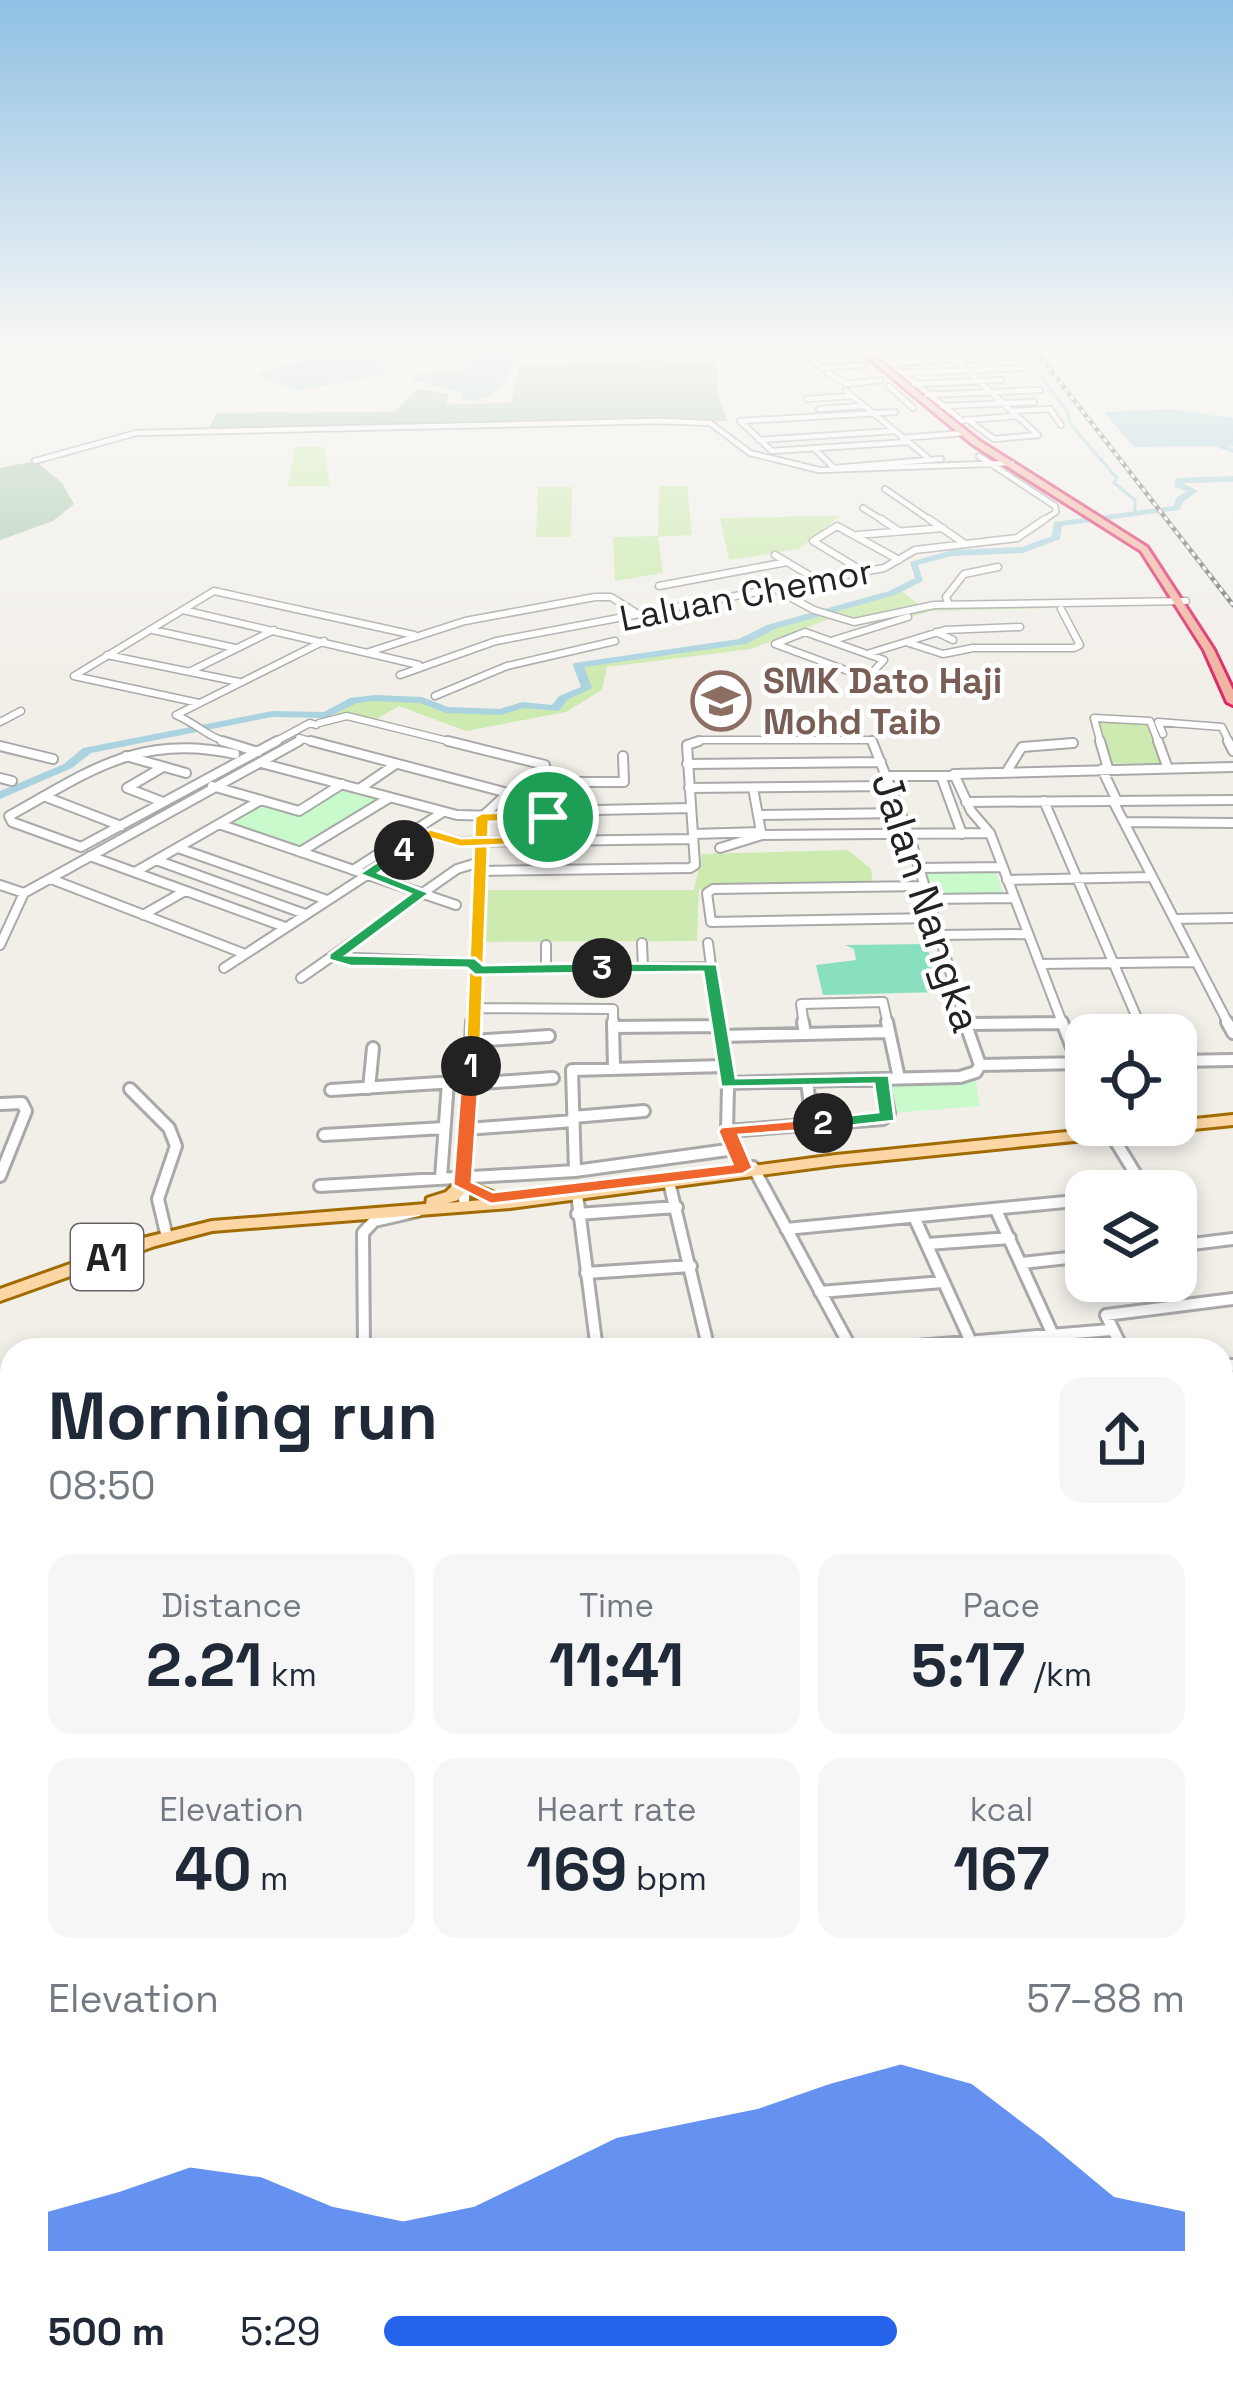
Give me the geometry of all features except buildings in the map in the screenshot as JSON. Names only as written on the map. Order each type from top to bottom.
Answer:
[{"type":"highway","points":[[1002,458],[1148,552],[1233,683]]},
{"type":"highway","points":[[991,460],[1009,463]]},
{"type":"highway","points":[[1182,601],[1233,702]]},
{"type":"main road","name":"A1","points":[[1197,1121],[1233,1119]]},
{"type":"main road","name":"A1","points":[[1197,1122],[1233,1119]]},
{"type":"main road","name":"A1","points":[[2,1294],[184,1232],[426,1206],[463,1188],[491,1198],[1065,1135]]},
{"type":"main road","name":"A1","points":[[2,1294],[166,1233],[244,1218],[510,1203],[749,1169]]},
{"type":"main road","points":[[291,1219],[463,1188],[510,1203]]},
{"type":"street","points":[[35,461],[46,458]]},
{"type":"street","points":[[768,458],[811,470],[991,460]]},
{"type":"street","points":[[824,458],[834,468],[927,458]]},
{"type":"street","points":[[986,458],[991,460]]},
{"type":"street","name":"Laluan Chemor","points":[[400,675],[419,664],[496,640],[864,572],[915,550],[1018,538],[1056,512],[1055,506],[991,460]]},
{"type":"street","points":[[885,489],[965,544]]},
{"type":"street","points":[[863,508],[899,531]]},
{"type":"street","points":[[864,572],[813,541],[838,526],[899,560]]},
{"type":"street","points":[[854,535],[943,528]]},
{"type":"street","points":[[775,555],[819,581]]},
{"type":"street","points":[[686,605],[659,586],[788,562]]},
{"type":"street","points":[[949,605],[946,596],[964,574],[998,567]]},
{"type":"street","points":[[775,589],[814,610],[854,622],[920,607],[1059,606]]},
{"type":"street","points":[[200,703],[74,676],[219,591],[413,635]]},
{"type":"street","points":[[369,652],[413,635],[595,597],[610,597],[638,614]]},
{"type":"street","points":[[831,641],[921,613],[1182,601]]},
{"type":"street","points":[[906,642],[944,655],[965,649],[1074,648],[1080,645],[1059,606]]},
{"type":"street","points":[[182,610],[419,664]]},
{"type":"street","points":[[1011,610],[1030,648]]},
{"type":"street","points":[[435,696],[507,666],[616,644],[591,623]]},
{"type":"street","points":[[867,654],[937,632],[1020,627]]},
{"type":"street","points":[[152,630],[238,649]]},
{"type":"street","points":[[190,671],[274,630]]},
{"type":"street","points":[[805,632],[831,641],[884,660],[867,678],[775,644],[805,632]]},
{"type":"street","points":[[937,632],[953,640]]},
{"type":"street","points":[[324,641],[177,717],[192,722],[201,734],[259,757],[457,815],[691,808]]},
{"type":"street","points":[[107,655],[242,682]]},
{"type":"street","points":[[0,722],[21,711]]},
{"type":"street","points":[[236,754],[194,742],[120,754],[8,819],[81,847],[208,785],[315,723],[347,716],[545,765],[549,840]]},
{"type":"street","points":[[1172,764],[1150,721],[1094,718],[1124,822],[1233,1034]]},
{"type":"street","points":[[402,729],[418,719]]},
{"type":"street","points":[[1172,764],[1158,722],[1222,727],[1233,751]]},
{"type":"street","points":[[465,745],[483,733]]},
{"type":"street","points":[[208,785],[295,737]]},
{"type":"street","points":[[0,945],[24,893],[295,737],[508,793],[482,817],[463,1188]]},
{"type":"street","points":[[301,979],[464,864],[695,865],[687,764],[687,745],[694,741],[817,739],[823,763]]},
{"type":"street","name":"Jalan Nangka","points":[[817,739],[872,740],[909,834],[980,1065]]},
{"type":"street","points":[[1007,770],[1022,747],[1073,743]]},
{"type":"street","points":[[0,746],[53,759]]},
{"type":"street","points":[[516,758],[534,746]]},
{"type":"street","points":[[120,754],[186,773]]},
{"type":"street","points":[[547,782],[624,782],[624,760]]},
{"type":"street","points":[[687,764],[881,762]]},
{"type":"street","points":[[359,789],[396,764]]},
{"type":"street","points":[[689,788],[889,781],[1007,770],[1233,764]]},
{"type":"street","points":[[163,766],[127,788],[167,803]]},
{"type":"street","points":[[954,775],[966,802],[990,833],[1065,1027]]},
{"type":"street","points":[[941,776],[962,834]]},
{"type":"street","points":[[0,778],[12,781]]},
{"type":"street","points":[[208,785],[298,811],[342,784]]},
{"type":"street","points":[[417,829],[460,842],[761,832],[753,788]]},
{"type":"street","points":[[46,797],[123,827]]},
{"type":"street","points":[[300,852],[390,798]]},
{"type":"street","points":[[135,872],[261,800]]},
{"type":"street","points":[[966,802],[1233,800]]},
{"type":"street","points":[[1044,801],[1135,1014]]},
{"type":"street","points":[[353,870],[442,812]]},
{"type":"street","points":[[760,815],[901,813]]},
{"type":"street","points":[[839,814],[843,830]]},
{"type":"street","points":[[1124,822],[1233,823]]},
{"type":"street","points":[[219,824],[456,905]]},
{"type":"street","points":[[720,848],[762,835],[990,833]]},
{"type":"street","points":[[224,968],[430,834]]},
{"type":"street","points":[[178,848],[327,900]]},
{"type":"street","points":[[90,856],[285,927]]},
{"type":"street","points":[[156,860],[305,914]]},
{"type":"street","points":[[919,868],[1003,867]]},
{"type":"street","points":[[1007,880],[1152,877]]},
{"type":"street","points":[[50,879],[245,954]]},
{"type":"street","points":[[0,885],[24,893]]},
{"type":"street","points":[[924,886],[708,890],[711,922],[933,918]]},
{"type":"street","points":[[143,915],[185,891]]},
{"type":"street","points":[[928,899],[1014,898]]},
{"type":"street","points":[[1174,919],[1233,918]]},
{"type":"street","points":[[938,935],[1028,934]]},
{"type":"street","points":[[642,943],[643,968]]},
{"type":"street","points":[[708,943],[728,1083],[727,1131],[845,1338]]},
{"type":"street","points":[[546,945],[546,969]]},
{"type":"street","points":[[334,957],[350,962],[546,969],[711,967]]},
{"type":"street","points":[[1040,964],[1196,962]]},
{"type":"street","points":[[805,1034],[801,1004],[883,1002],[899,1078]]},
{"type":"street","points":[[475,1008],[608,1007],[613,1010],[614,1069]]},
{"type":"street","points":[[1220,1009],[1233,1008]]},
{"type":"street","points":[[968,1024],[1063,1023]]},
{"type":"street","points":[[613,1027],[889,1032]]},
{"type":"street","points":[[473,1041],[549,1036]]},
{"type":"street","points":[[369,1088],[374,1048]]},
{"type":"street","points":[[1197,1061],[1233,1060]]},
{"type":"street","points":[[728,1083],[960,1077],[976,1072],[980,1065],[1065,1063]]},
{"type":"street","points":[[575,1171],[572,1070],[725,1066]]},
{"type":"street","points":[[332,1090],[553,1078]]},
{"type":"street","points":[[727,1131],[883,1119],[889,1113],[882,1079]]},
{"type":"street","points":[[807,1081],[812,1124]]},
{"type":"street","points":[[441,1178],[448,1082]]},
{"type":"street","points":[[130,1089],[169,1128],[176,1146],[158,1199],[166,1233]]},
{"type":"street","points":[[0,1104],[22,1103],[26,1111],[0,1176]]},
{"type":"street","points":[[466,1129],[644,1111]]},
{"type":"street","points":[[324,1136],[445,1128]]},
{"type":"street","points":[[320,1186],[441,1178],[463,1188],[735,1149]]},
{"type":"street","points":[[669,1182],[706,1338]]},
{"type":"street","points":[[577,1194],[595,1338]]},
{"type":"street","points":[[786,1229],[1065,1202]]},
{"type":"street","points":[[363,1233],[374,1221],[426,1206]]},
{"type":"street","points":[[577,1214],[677,1207]]},
{"type":"street","points":[[996,1210],[1053,1335]]},
{"type":"street","points":[[317,1217],[356,1222],[363,1233],[364,1338]]},
{"type":"street","points":[[916,1219],[969,1338]]},
{"type":"street","points":[[927,1244],[1010,1238]]},
{"type":"street","points":[[1197,1243],[1233,1239]]},
{"type":"street","points":[[1022,1263],[1065,1258]]},
{"type":"street","points":[[586,1273],[691,1266]]},
{"type":"street","points":[[820,1292],[944,1282]]},
{"type":"street","points":[[1116,1338],[1106,1318],[1109,1313],[1233,1299]]},
{"type":"street","points":[[1018,1338],[1112,1330]]},
{"type":"green space","points":[[293,458],[326,458],[330,486],[288,486]]},
{"type":"green space","points":[[35,461],[62,483],[74,504],[53,521],[0,540],[0,468]]},
{"type":"green space","points":[[659,486],[687,486],[692,535],[658,537],[663,573],[615,581],[613,537],[658,536]]},
{"type":"green space","points":[[538,487],[572,487],[571,537],[536,537]]},
{"type":"green space","points":[[840,516],[799,549],[729,560],[720,518]]},
{"type":"green space","points":[[900,590],[922,607],[1057,604],[1052,608],[932,611],[879,625],[832,618],[751,649],[607,667],[602,690],[566,712],[466,731],[399,706],[375,720],[350,713],[326,715],[354,700],[375,698],[422,700],[446,710],[501,712],[522,705],[555,709],[563,698],[587,688],[578,665],[742,642],[771,627]]},
{"type":"green space","points":[[1088,716],[1146,720],[1161,764],[1104,763]]},
{"type":"green space","points":[[343,785],[384,797],[300,848],[224,822],[261,802],[298,813]]},
{"type":"green space","points":[[848,850],[871,869],[873,886],[699,889],[697,941],[476,942],[478,890],[694,890],[702,854]]},
{"type":"green space","points":[[995,870],[1004,895],[937,896],[931,893],[925,873]]},
{"type":"green space","points":[[926,944],[942,992],[823,995],[816,965],[856,960],[854,949],[845,945]]},
{"type":"green space","points":[[975,1078],[980,1106],[892,1113],[888,1082]]},
{"type":"waterway","points":[[1100,458],[1117,478],[1114,483],[1135,500],[1135,511]]},
{"type":"waterway","points":[[0,795],[68,766],[87,750],[272,714],[326,715],[354,700],[422,700],[446,710],[501,712],[522,705],[555,709],[563,698],[587,688],[578,665],[742,642],[771,627],[892,593],[920,579],[913,564],[952,553],[1023,550],[1057,537],[1057,524],[1176,508],[1180,499],[1194,491],[1177,485],[1179,480],[1233,479]]},
{"type":"railway","points":[[1119,458],[1233,605]]},
{"type":"place","name":"SMK Dato Haji Mohd Taib","points":[[721,701]]},
{"type":"route","points":[[548,817],[482,817],[482,842],[477,886],[475,963],[475,970],[475,1008],[462,1178],[466,1188],[491,1198],[743,1168],[727,1131],[888,1117],[882,1079],[728,1083],[711,967],[475,970],[475,963],[350,962],[334,957],[422,893],[367,874],[430,834],[460,842],[482,842],[549,840],[548,817]]}]
